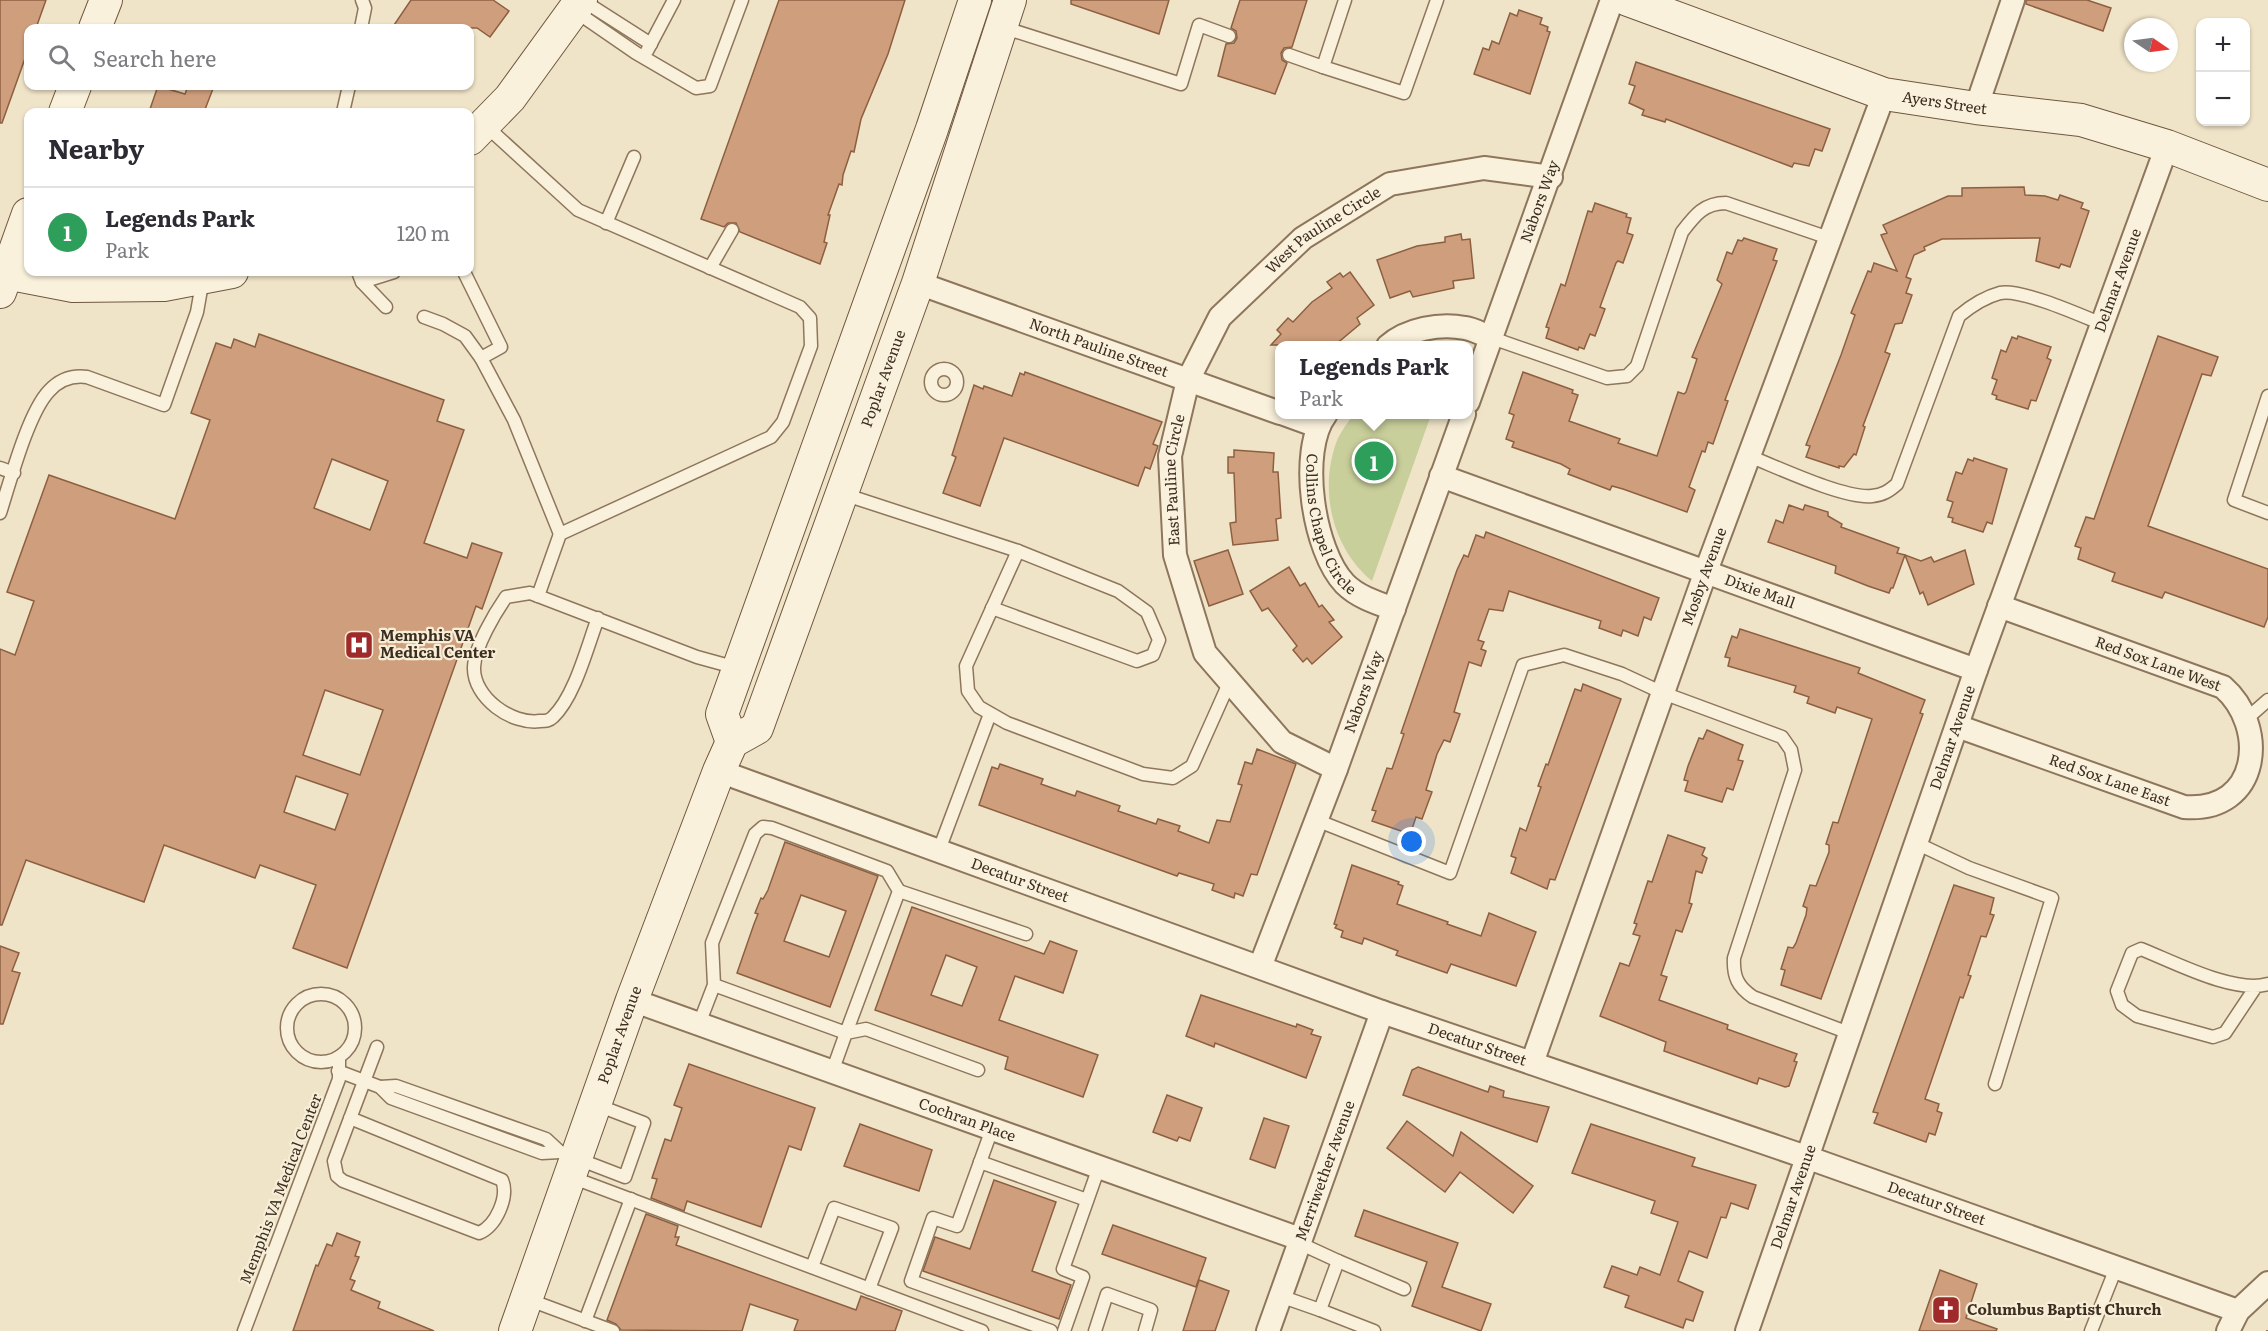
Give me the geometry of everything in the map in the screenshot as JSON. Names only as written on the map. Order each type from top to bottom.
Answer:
[{"type":"main road","points":[[97,24],[106,0]]},
{"type":"main road","points":[[732,742],[722,714],[932,129],[975,0]]},
{"type":"main road","name":"Ayers Street","points":[[1628,0],[1884,94],[1976,108],[2081,120],[2167,146],[2268,185]]},
{"type":"main road","points":[[477,132],[510,98],[579,3]]},
{"type":"main road","name":"Poplar Avenue","points":[[515,1331],[569,1162],[595,1105],[632,1000],[720,771],[732,742],[757,728],[918,283],[1006,14]]},
{"type":"main road","points":[[67,108],[73,90]]},
{"type":"main road","points":[[24,224],[2,280],[73,286],[164,285],[208,276]]},
{"type":"street","name":"Nabors Way","points":[[1473,389],[1551,177],[1612,0]]},
{"type":"street","points":[[1976,108],[2013,0]]},
{"type":"street","name":"Mosby Avenue","points":[[1532,1063],[1706,571],[1884,94]]},
{"type":"street","name":"Delmar Avenue","points":[[1747,1331],[1976,670],[2167,146]]},
{"type":"street","name":"West Pauline Circle","points":[[1188,380],[1220,317],[1303,238],[1390,184],[1484,168],[1551,177]]},
{"type":"street","name":"North Pauline Street","points":[[918,283],[1275,411]]},
{"type":"street","points":[[1393,341],[1427,327],[1465,328],[1492,338]]},
{"type":"street","name":"East Pauline Circle","points":[[1188,380],[1170,456],[1175,555],[1205,653],[1282,742],[1336,769]]},
{"type":"street","name":"Nabors Way","points":[[1260,967],[1336,769],[1462,419]]},
{"type":"street","name":"Collins Chapel Circle","points":[[1321,420],[1311,489],[1316,529],[1327,556],[1344,584],[1366,599],[1394,609]]},
{"type":"street","name":"Dixie Mall","points":[[1441,476],[1976,670]]},
{"type":"street","name":"Red Sox Lane West","points":[[2000,606],[2223,687],[2247,705],[2260,707],[2259,741],[2254,772]]},
{"type":"street","name":"Red Sox Lane East","points":[[1957,726],[2184,807],[2200,808],[2216,805],[2237,795],[2254,772]]},
{"type":"street","name":"Decatur Street","points":[[720,771],[1382,1012],[1806,1157],[2116,1268],[2233,1321]]},
{"type":"street","name":"Cochran Place","points":[[632,1000],[1299,1241]]},
{"type":"street","name":"Merriwether Avenue","points":[[1268,1331],[1382,1012]]},
{"type":"street","points":[[2233,1321],[2268,1283]]},
{"type":"lane","points":[[362,0],[365,8],[362,24]]},
{"type":"lane","points":[[644,58],[674,0]]},
{"type":"lane","points":[[579,3],[644,58],[696,88],[710,86],[742,0]]},
{"type":"lane","points":[[1323,67],[1345,0]]},
{"type":"lane","points":[[1290,55],[1404,93],[1437,0]]},
{"type":"lane","points":[[579,3],[651,44]]},
{"type":"lane","points":[[1006,14],[1181,84],[1199,25],[1229,36]]},
{"type":"lane","points":[[344,108],[348,90]]},
{"type":"lane","points":[[477,132],[565,201],[606,223],[800,307],[810,318],[811,346],[783,422],[771,437],[560,534]]},
{"type":"lane","points":[[606,223],[634,157]]},
{"type":"lane","points":[[1492,338],[1607,378],[1627,376],[1637,366],[1682,232],[1695,215],[1712,203],[1726,203],[1829,238]]},
{"type":"lane","points":[[710,268],[732,230]]},
{"type":"lane","points":[[0,513],[37,411],[48,392],[61,381],[75,375],[87,377],[164,405],[197,312],[217,276]]},
{"type":"lane","points":[[466,276],[501,347],[482,358]]},
{"type":"lane","points":[[360,277],[386,307]]},
{"type":"lane","points":[[1749,456],[1839,490],[1870,497],[1885,494],[1897,484],[1959,316],[1975,303],[2000,293],[2017,294],[2102,324]]},
{"type":"lane","points":[[424,317],[465,336],[482,358],[514,420],[560,534],[538,596]]},
{"type":"lane","points":[[2268,396],[2234,500],[2268,513]]},
{"type":"lane","points":[[0,468],[14,473]]},
{"type":"lane","points":[[843,494],[1018,551],[1118,591],[1147,612],[1159,640],[1153,655],[1137,661],[992,608]]},
{"type":"lane","points":[[1018,551],[966,666],[968,691],[979,707],[990,714],[1143,774],[1173,778],[1192,766],[1230,681]]},
{"type":"lane","points":[[598,618],[564,705],[550,720],[527,723],[504,714],[481,692],[474,667],[490,619],[506,597],[530,593],[598,618],[697,657],[738,668]]},
{"type":"lane","points":[[1316,820],[1450,873],[1523,665],[1563,655],[1622,674],[1663,693],[1782,737],[1791,750],[1796,770],[1734,958],[1733,972],[1741,989],[1753,997],[1849,1033]]},
{"type":"lane","points":[[939,850],[990,714]]},
{"type":"lane","points":[[699,1024],[714,985],[712,943],[755,834],[763,827],[772,828],[887,871],[899,891],[1026,934]]},
{"type":"lane","points":[[1916,843],[1970,868],[2052,898],[1995,1084]]},
{"type":"lane","points":[[832,1072],[899,891]]},
{"type":"lane","points":[[2255,988],[2225,1033],[2213,1037],[2137,1016],[2122,1005],[2117,991],[2132,953],[2141,949],[2227,982],[2255,988],[2268,984]]},
{"type":"lane","points":[[714,985],[846,1033],[866,1029],[978,1070]]},
{"type":"lane","points":[[330,996],[348,1008],[355,1029],[347,1049],[339,1057],[329,1061],[307,1059],[291,1044],[287,1033],[292,1011],[308,997],[330,996]]},
{"type":"lane","points":[[350,1118],[501,1180],[505,1192],[491,1224],[479,1233],[343,1181],[337,1176],[334,1161],[350,1118],[377,1047]]},
{"type":"lane","name":"Memphis VA Medical Center","points":[[244,1331],[339,1079],[339,1057]]},
{"type":"lane","points":[[339,1071],[380,1087],[396,1086],[546,1139],[569,1162],[631,1199],[982,1331]]},
{"type":"lane","points":[[569,1162],[625,1177],[644,1124],[595,1105]]},
{"type":"lane","points":[[992,1129],[957,1226],[933,1218],[911,1281],[1051,1331]]},
{"type":"lane","points":[[981,1162],[1087,1200]]},
{"type":"lane","points":[[1064,1331],[1083,1276],[1063,1269],[1099,1167]]},
{"type":"lane","points":[[585,1321],[631,1199]]},
{"type":"lane","points":[[813,1267],[834,1208],[892,1228],[869,1289]]},
{"type":"lane","points":[[1299,1241],[1338,1261],[1404,1289]]},
{"type":"lane","points":[[1320,1310],[1338,1261]]},
{"type":"lane","points":[[2091,1331],[2116,1268]]},
{"type":"lane","points":[[1095,1331],[1107,1294],[1151,1310],[1145,1331]]},
{"type":"lane","points":[[1280,1296],[1374,1331]]},
{"type":"lane","points":[[527,1299],[613,1331]]},
{"type":"green space","points":[[1350,419],[1430,419],[1372,581],[1347,551],[1332,515],[1329,476],[1332,457],[1343,429]]},
{"type":"building","points":[[0,0],[46,0],[37,24],[24,24],[24,61],[2,123],[0,123]]},
{"type":"building","points":[[411,0],[493,0],[509,11],[490,37],[474,28],[474,24],[395,24]]},
{"type":"building","points":[[779,0],[905,0],[888,54],[861,119],[854,152],[851,151],[842,185],[839,184],[828,215],[830,215],[824,242],[827,243],[820,264],[740,232],[736,223],[728,223],[724,227],[701,219]]},
{"type":"building","points":[[1071,0],[1169,0],[1159,34],[1071,4]]},
{"type":"building","points":[[1240,0],[1307,0],[1292,47],[1284,48],[1281,53],[1282,60],[1287,63],[1275,94],[1218,76],[1226,44],[1234,43],[1237,38],[1236,31],[1231,28]]},
{"type":"building","points":[[2026,0],[2087,0],[2111,8],[2103,31],[2026,4]]},
{"type":"building","points":[[1519,10],[1542,18],[1540,24],[1548,27],[1547,31],[1550,32],[1530,94],[1474,74],[1483,48],[1489,50],[1492,41],[1499,44],[1510,13],[1517,16]]},
{"type":"building","points":[[1636,62],[1830,129],[1822,151],[1815,149],[1809,166],[1794,163],[1792,167],[1666,119],[1665,122],[1642,115],[1644,110],[1629,103],[1635,86],[1629,84]]},
{"type":"building","points":[[157,90],[172,90],[185,94],[186,90],[212,90],[206,108],[150,108]]},
{"type":"building","points":[[2024,187],[2025,195],[2045,196],[2058,200],[2060,195],[2083,203],[2081,208],[2089,211],[2070,267],[2061,264],[2059,268],[2036,261],[2040,238],[1942,239],[1924,247],[1925,250],[1914,255],[1906,277],[1911,279],[1906,293],[1912,295],[1902,323],[1895,324],[1885,352],[1890,354],[1863,426],[1865,427],[1856,455],[1854,454],[1844,467],[1839,466],[1839,468],[1806,457],[1810,446],[1806,445],[1841,355],[1855,315],[1851,313],[1868,271],[1871,272],[1874,263],[1897,271],[1881,235],[1887,233],[1883,225],[1948,196],[1962,196],[1962,188]]},
{"type":"building","points":[[1595,203],[1627,214],[1626,217],[1631,218],[1627,233],[1633,235],[1623,263],[1618,261],[1616,263],[1600,307],[1605,309],[1595,336],[1590,334],[1584,349],[1579,347],[1578,350],[1546,338],[1549,328],[1546,327],[1561,284],[1565,286],[1588,211],[1592,212]]},
{"type":"building","points":[[1461,234],[1462,240],[1470,239],[1474,278],[1453,281],[1454,288],[1413,297],[1410,291],[1390,298],[1377,260],[1417,246],[1445,242],[1445,237]]},
{"type":"building","points":[[1744,238],[1777,249],[1773,260],[1777,261],[1725,400],[1728,401],[1713,444],[1708,442],[1705,452],[1702,451],[1689,487],[1695,490],[1687,512],[1623,489],[1612,486],[1610,490],[1568,474],[1570,469],[1561,464],[1512,447],[1514,442],[1506,439],[1514,415],[1509,413],[1523,372],[1573,390],[1572,393],[1578,395],[1569,421],[1620,439],[1618,443],[1657,456],[1678,392],[1684,394],[1686,392],[1697,359],[1692,357],[1722,284],[1717,280],[1727,252],[1732,254],[1738,240],[1742,241]]},
{"type":"building","points":[[1350,272],[1374,305],[1357,318],[1360,324],[1340,341],[1275,341],[1275,345],[1271,345],[1281,334],[1277,330],[1288,318],[1293,322],[1312,302],[1332,288],[1327,282],[1340,273],[1343,277]]},
{"type":"building","points":[[259,334],[444,400],[437,421],[464,430],[424,543],[467,558],[472,543],[502,553],[482,609],[476,606],[347,968],[293,948],[316,885],[260,865],[255,878],[164,845],[144,902],[26,860],[2,925],[0,925],[0,649],[15,655],[34,601],[7,592],[49,475],[175,519],[210,420],[191,413],[216,343],[231,348],[234,339],[255,347]],"holes":[[[332,459],[388,481],[370,530],[314,508]],[[325,690],[383,710],[360,775],[303,755]],[[296,776],[348,794],[335,830],[284,812]]]},
{"type":"building","points":[[2018,336],[2051,347],[2047,358],[2051,360],[2036,401],[2031,400],[2028,409],[1996,399],[1997,396],[1992,394],[1997,380],[1992,378],[2001,350],[2006,352],[2012,337],[2017,339]]},
{"type":"building","points":[[2158,336],[2218,357],[2211,376],[2202,374],[2148,526],[2268,569],[2268,617],[2264,627],[2165,592],[2162,598],[2112,581],[2115,573],[2078,559],[2081,548],[2075,546],[2086,517],[2094,519]]},
{"type":"building","points":[[1025,372],[1162,422],[1153,444],[1158,446],[1150,469],[1145,467],[1138,486],[1004,438],[980,506],[943,493],[956,457],[952,455],[974,385],[983,389],[984,386],[1012,396],[1020,373],[1024,375]]},
{"type":"building","points":[[1234,450],[1274,453],[1273,472],[1278,472],[1281,518],[1276,519],[1278,540],[1233,545],[1230,523],[1236,522],[1234,473],[1228,473],[1228,457],[1234,457]]},
{"type":"building","points":[[1974,458],[2007,469],[1992,524],[1987,522],[1983,532],[1952,522],[1953,518],[1948,517],[1953,502],[1947,500],[1956,472],[1962,474],[1968,459],[1973,461]]},
{"type":"building","points":[[1789,505],[1803,510],[1805,505],[1828,512],[1828,516],[1842,524],[1841,527],[1899,548],[1897,553],[1905,555],[1889,593],[1835,573],[1836,566],[1768,542],[1776,520],[1783,523]]},
{"type":"building","points":[[1486,532],[1659,598],[1651,620],[1644,617],[1638,636],[1623,630],[1621,636],[1599,628],[1601,621],[1509,591],[1503,611],[1489,609],[1478,640],[1484,642],[1481,649],[1486,651],[1481,666],[1469,662],[1454,712],[1460,714],[1450,742],[1444,740],[1437,754],[1426,790],[1432,792],[1422,819],[1416,817],[1411,832],[1405,830],[1404,832],[1372,821],[1376,811],[1372,810],[1387,768],[1392,769],[1404,734],[1401,733],[1457,570],[1464,555],[1468,557],[1476,535],[1484,538]]},
{"type":"building","points":[[1228,550],[1243,594],[1209,606],[1194,561]]},
{"type":"building","points":[[1965,550],[1974,584],[1928,605],[1923,592],[1920,594],[1905,555],[1921,561],[1931,557],[1934,562]]},
{"type":"building","points":[[1289,567],[1300,586],[1305,583],[1319,607],[1322,605],[1334,620],[1329,622],[1342,637],[1312,664],[1307,658],[1303,662],[1293,650],[1297,646],[1268,608],[1262,611],[1250,591]]},
{"type":"building","points":[[1740,629],[1860,668],[1858,673],[1925,700],[1920,713],[1923,714],[1821,999],[1781,985],[1785,970],[1781,969],[1788,947],[1793,948],[1796,943],[1806,915],[1807,908],[1803,906],[1810,885],[1816,886],[1829,852],[1829,845],[1826,844],[1833,822],[1838,823],[1872,719],[1837,707],[1835,713],[1807,703],[1809,697],[1794,692],[1796,686],[1728,666],[1730,658],[1725,657],[1732,636],[1737,638]]},
{"type":"building","points":[[1583,684],[1621,699],[1555,880],[1550,879],[1547,889],[1511,873],[1516,858],[1511,856],[1520,828],[1526,831],[1541,787],[1538,786],[1546,764],[1548,765],[1575,689],[1581,691]]},
{"type":"building","points":[[1707,730],[1743,745],[1738,760],[1743,761],[1733,790],[1727,788],[1722,802],[1685,791],[1688,781],[1684,780],[1688,766],[1699,738],[1703,739]]},
{"type":"building","points":[[1257,749],[1296,764],[1257,875],[1251,874],[1243,896],[1235,893],[1234,898],[1212,890],[1214,884],[1179,873],[1177,876],[979,805],[992,767],[998,769],[1000,764],[1043,779],[1041,784],[1075,796],[1077,791],[1120,806],[1118,811],[1156,824],[1158,819],[1180,826],[1178,831],[1209,843],[1217,820],[1230,822],[1242,785],[1238,784],[1245,762],[1252,764]]},
{"type":"building","points":[[1668,835],[1705,848],[1702,855],[1707,858],[1702,873],[1696,871],[1689,903],[1692,904],[1682,932],[1676,930],[1661,975],[1667,977],[1659,1000],[1728,1025],[1727,1029],[1797,1054],[1794,1061],[1797,1062],[1789,1086],[1785,1087],[1759,1078],[1757,1084],[1664,1051],[1666,1042],[1600,1016],[1620,963],[1629,966],[1640,936],[1633,934],[1637,924],[1634,923],[1648,881],[1652,882]]},
{"type":"building","points":[[785,842],[878,876],[830,1007],[737,973],[758,914],[755,913],[761,898],[763,899]],"holes":[[[801,895],[846,911],[829,957],[784,941]]]},
{"type":"building","points":[[1352,865],[1399,882],[1398,884],[1403,886],[1397,904],[1448,922],[1447,924],[1481,936],[1489,913],[1536,932],[1516,986],[1451,964],[1447,973],[1396,955],[1398,951],[1364,938],[1362,944],[1341,937],[1343,931],[1335,928],[1337,925],[1334,924]]},
{"type":"building","points":[[1954,885],[1994,898],[1990,914],[1994,915],[1986,937],[1981,936],[1968,975],[1971,976],[1963,998],[1960,997],[1925,1099],[1939,1104],[1937,1111],[1942,1113],[1935,1135],[1929,1133],[1926,1142],[1874,1123],[1878,1113],[1873,1112]]},
{"type":"building","points":[[912,907],[1044,954],[1050,941],[1077,951],[1063,993],[1015,976],[999,1020],[1098,1055],[1083,1097],[1005,1069],[1008,1057],[875,1010]],"holes":[[[946,955],[977,967],[962,1006],[931,995]]]},
{"type":"building","points":[[0,946],[19,953],[12,971],[20,973],[3,1024],[0,1024]]},
{"type":"building","points":[[1201,995],[1296,1027],[1297,1024],[1313,1030],[1311,1034],[1321,1037],[1306,1078],[1215,1043],[1214,1047],[1186,1036]]},
{"type":"building","points":[[689,1064],[815,1108],[801,1150],[789,1146],[761,1227],[687,1201],[684,1211],[651,1198],[657,1179],[652,1178],[665,1139],[671,1141],[682,1108],[674,1105]]},
{"type":"building","points":[[1418,1067],[1488,1092],[1490,1086],[1504,1091],[1503,1097],[1549,1107],[1537,1142],[1403,1095],[1412,1070]]},
{"type":"building","points":[[1167,1095],[1202,1108],[1190,1141],[1179,1137],[1177,1141],[1153,1132]]},
{"type":"building","points":[[1264,1118],[1289,1126],[1275,1168],[1250,1159]]},
{"type":"building","points":[[1407,1121],[1453,1156],[1461,1132],[1533,1186],[1513,1213],[1460,1172],[1445,1192],[1387,1148]]},
{"type":"building","points":[[860,1124],[932,1150],[919,1191],[844,1166]]},
{"type":"building","points":[[1591,1124],[1695,1158],[1692,1166],[1756,1185],[1748,1209],[1731,1203],[1726,1218],[1721,1217],[1707,1258],[1689,1251],[1678,1281],[1703,1292],[1693,1321],[1686,1319],[1683,1328],[1625,1307],[1629,1296],[1604,1287],[1612,1266],[1637,1275],[1640,1267],[1660,1275],[1678,1222],[1651,1213],[1655,1201],[1572,1173]]},
{"type":"building","points":[[994,1180],[1056,1202],[1032,1271],[1071,1285],[1059,1319],[923,1271],[935,1237],[970,1249]]},
{"type":"building","points":[[1364,1210],[1458,1243],[1442,1287],[1491,1304],[1481,1331],[1412,1306],[1427,1262],[1355,1236]]},
{"type":"building","points":[[646,1214],[678,1226],[675,1237],[679,1237],[676,1245],[856,1310],[861,1296],[902,1311],[895,1331],[794,1331],[798,1320],[750,1304],[742,1331],[621,1330],[616,1324],[607,1320]]},
{"type":"building","points":[[1113,1225],[1206,1258],[1196,1287],[1102,1254]]},
{"type":"building","points":[[337,1233],[360,1242],[355,1256],[359,1257],[350,1279],[355,1281],[351,1290],[380,1302],[378,1308],[434,1331],[293,1331],[316,1265],[318,1266],[327,1244],[332,1246]]},
{"type":"building","name":"Columbus Baptist Church","points":[[1940,1270],[1977,1284],[1966,1318],[1997,1329],[1996,1331],[1919,1331]]},
{"type":"building","points":[[1199,1280],[1229,1291],[1215,1331],[1183,1331]]},
{"type":"place","name":"Legends Park","points":[[1374,461]]},
{"type":"place","name":"Memphis VA Medical Center","points":[[359,645]]},
{"type":"place","name":"Columbus Baptist Church","points":[[1946,1310]]}]
